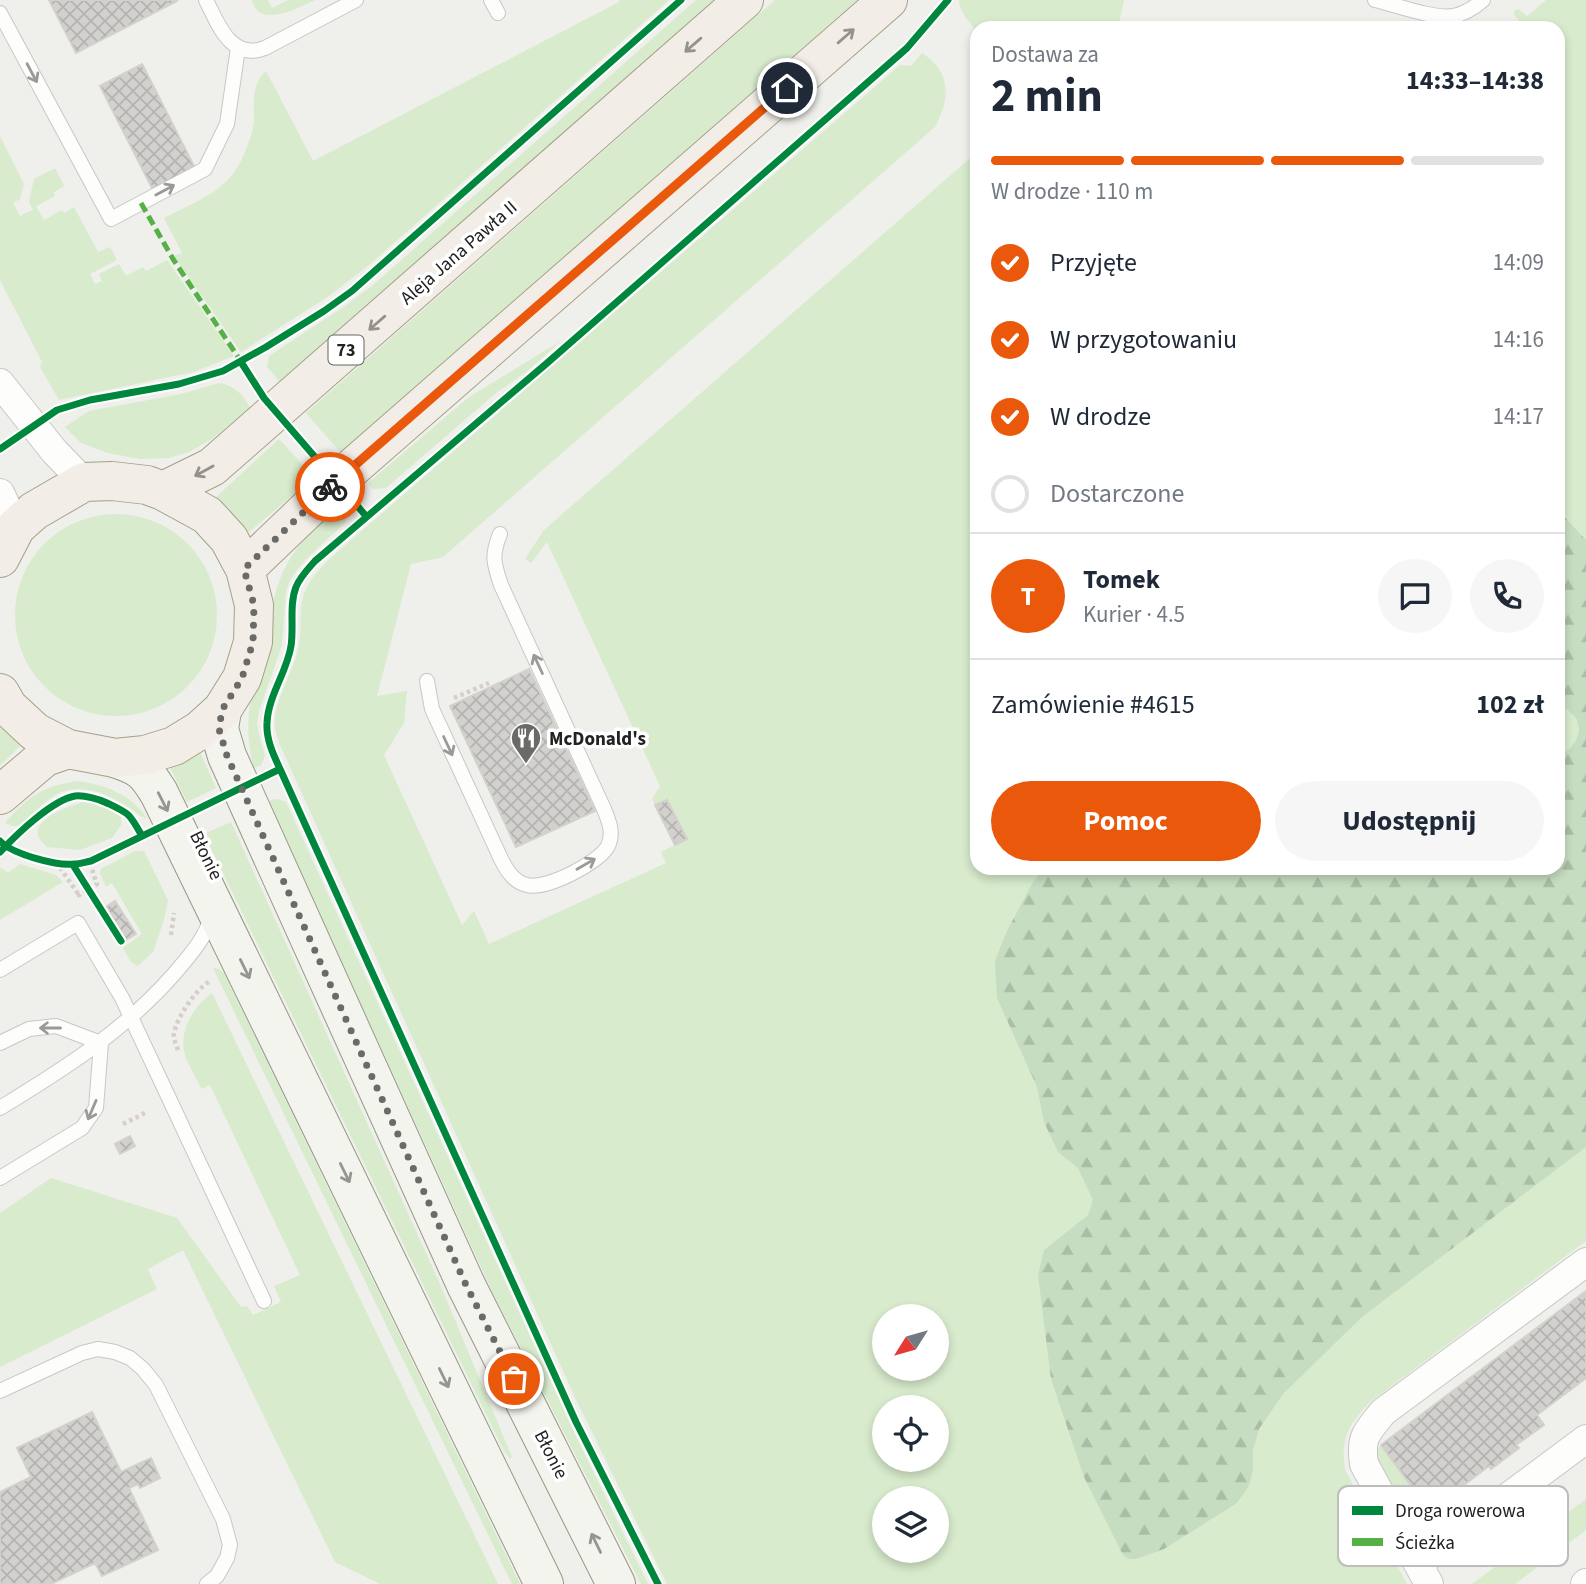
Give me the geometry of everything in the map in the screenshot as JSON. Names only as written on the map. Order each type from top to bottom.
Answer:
[{"type":"main road","name":"Aleja Jana Pawła II","points":[[163,491],[212,467],[744,0]]},
{"type":"main road","points":[[244,569],[336,482],[888,0]]},
{"type":"main road","points":[[0,693],[8,707],[35,732],[68,750],[115,758],[145,755],[174,746],[200,730],[222,710],[242,678],[253,642],[254,605],[244,569],[229,540],[206,515],[163,491],[147,485],[112,481],[84,482],[5,526]]},
{"type":"main road","name":"Błonie","points":[[222,710],[219,729],[231,766],[466,1285],[616,1584]]},
{"type":"main road","points":[[0,795],[45,757],[68,750]]},
{"type":"main road","name":"Błonie","points":[[115,758],[136,766],[149,778],[159,793],[544,1584]]},
{"type":"street","points":[[0,383],[54,452],[84,482]]},
{"type":"street","points":[[1376,1486],[1364,1464],[1362,1448],[1366,1433],[1383,1412],[1586,1262]]},
{"type":"street","points":[[1529,1486],[1586,1439]]},
{"type":"lane","points":[[206,0],[221,30],[238,48],[249,51],[265,48],[356,0]]},
{"type":"lane","points":[[1375,0],[1446,16],[1456,16],[1483,0]]},
{"type":"lane","points":[[0,13],[111,219],[205,169],[227,124],[238,48]]},
{"type":"lane","points":[[427,681],[432,709],[500,859],[512,877],[527,885],[550,883],[583,867],[604,852],[609,844],[610,823],[500,585],[494,561],[494,551],[500,534]]},
{"type":"lane","points":[[0,1108],[101,1043],[159,991],[198,947],[215,908]]},
{"type":"lane","points":[[0,970],[78,923],[131,1016],[264,1301]]},
{"type":"lane","points":[[0,1043],[29,1029],[56,1026],[101,1043]]},
{"type":"lane","points":[[0,1178],[82,1128],[96,1108],[101,1043]]},
{"type":"lane","points":[[0,1391],[82,1353],[98,1349],[130,1358],[143,1369],[156,1385],[223,1519],[230,1545],[227,1558],[216,1576],[207,1584]]},
{"type":"path","points":[[449,700],[489,682]]},
{"type":"path","points":[[79,895],[97,884],[91,861]]},
{"type":"path","points":[[56,862],[85,904]]},
{"type":"path","points":[[83,881],[95,900]]},
{"type":"path","points":[[171,936],[175,905]]},
{"type":"green space","points":[[252,0],[268,0],[272,8],[288,0],[315,0],[290,11],[270,15],[256,9]]},
{"type":"green space","points":[[619,0],[669,0],[369,265],[329,296],[241,352],[174,256],[182,253],[164,218],[212,193],[239,165],[253,129],[256,88],[266,71],[313,161]]},
{"type":"green space","points":[[696,0],[715,0],[280,382],[267,367],[269,356],[373,285]]},
{"type":"green space","points":[[775,0],[857,0],[341,453],[306,413]]},
{"type":"green space","points":[[959,0],[1124,0],[1119,21],[970,23]]},
{"type":"green space","points":[[1546,0],[1586,0],[1586,1241],[1370,1402],[1352,1425],[1345,1441],[1344,1459],[1345,1470],[1354,1486],[1338,1486],[1338,1566],[1397,1566],[1407,1584],[667,1584],[578,1404],[280,745],[275,725],[276,710],[299,646],[302,601],[310,581],[343,547],[899,66],[911,66],[922,53],[939,69],[945,87],[944,107],[935,127],[443,557],[411,564],[377,696],[407,691],[404,723],[384,755],[462,925],[474,911],[489,944],[666,863],[661,852],[686,839],[667,800],[655,805],[652,799],[660,786],[547,542],[531,563],[525,559],[544,530],[970,158],[970,875],[1565,875],[1565,21],[1519,21],[1514,14],[1518,9],[1527,16]]},
{"type":"green space","points":[[0,136],[24,184],[20,199],[13,203],[20,216],[33,210],[29,202],[34,179],[55,168],[64,186],[54,192],[55,196],[36,206],[44,220],[74,207],[98,252],[110,247],[117,260],[90,274],[95,284],[102,281],[99,274],[119,264],[126,276],[143,267],[146,271],[167,260],[234,356],[193,372],[59,400],[40,367],[42,362],[0,280]]},
{"type":"green space","points":[[561,341],[386,488],[373,489],[368,483],[469,397]]},
{"type":"green space","points":[[219,383],[238,391],[250,408],[212,439],[189,452],[168,458],[140,459],[108,453],[81,443],[65,427],[89,411],[181,394]]},
{"type":"green space","points":[[279,439],[314,477],[248,533],[216,497]]},
{"type":"green space","points":[[341,505],[347,512],[345,523],[308,557],[290,580],[286,592],[282,645],[257,724],[265,755],[261,765],[254,768],[248,732],[251,697],[277,586],[298,547]]},
{"type":"green space","points":[[116,514],[155,522],[172,531],[187,544],[200,559],[209,576],[217,615],[209,654],[200,671],[187,686],[172,699],[155,708],[116,716],[77,708],[60,699],[45,686],[32,671],[23,654],[15,615],[23,576],[32,559],[45,544],[60,531],[77,522]]},
{"type":"green space","points":[[1565,518],[1586,540],[1586,1147],[1362,1317],[1283,1394],[1259,1429],[1253,1450],[1253,1470],[1249,1486],[1237,1503],[1164,1549],[1129,1559],[1123,1555],[1084,1477],[1051,1379],[1038,1275],[1044,1250],[1088,1215],[1093,1200],[1078,1168],[1058,1152],[1044,1122],[1037,1087],[997,998],[995,961],[1007,931],[1038,875],[1565,875],[1565,752],[1576,740],[1579,729],[1575,717],[1565,708]]},
{"type":"green space","points":[[0,718],[26,740],[0,766]]},
{"type":"green space","points":[[197,745],[216,788],[187,802],[167,761]]},
{"type":"green space","points":[[77,781],[116,792],[133,803],[147,818],[106,795],[73,789],[50,798],[21,825],[5,823],[36,794],[54,786]]},
{"type":"green space","points":[[273,799],[286,802],[572,1428],[648,1584],[641,1584],[492,1291],[269,802]]},
{"type":"green space","points":[[83,802],[103,805],[121,814],[121,825],[112,838],[80,850],[47,847],[39,838],[40,825],[53,814]]},
{"type":"green space","points":[[231,822],[440,1284],[512,1457],[510,1459],[204,834]]},
{"type":"green space","points":[[135,851],[144,851],[168,900],[153,952],[138,966],[131,962],[123,948],[142,934],[112,883],[106,887],[100,873],[101,869]]},
{"type":"green space","points":[[20,864],[56,875],[63,882],[0,920],[0,867],[8,873]]},
{"type":"green space","points":[[213,968],[224,973],[520,1584],[512,1584]]},
{"type":"green space","points":[[212,993],[498,1584],[380,1584],[335,1562],[183,1250],[148,1269],[157,1289],[0,1367],[0,1213],[51,1178],[177,1218],[241,1307],[247,1306],[253,1315],[281,1302],[274,1286],[300,1275],[210,1085],[202,1089],[186,1058],[183,1039],[188,1022],[198,1006]]},
{"type":"green space","points":[[1381,1445],[1412,1486],[1388,1486],[1374,1462],[1376,1450]]},
{"type":"green space","points":[[1586,1499],[1586,1530],[1568,1544],[1568,1512]]},
{"type":"green space","points":[[1496,1566],[1539,1566],[1515,1584],[1472,1584]]},
{"type":"building","points":[[49,0],[176,0],[177,1],[76,53]]},
{"type":"building","points":[[142,64],[196,170],[154,192],[100,86]]},
{"type":"building","name":"McDonald's","points":[[529,669],[595,811],[516,847],[450,706]]},
{"type":"building","points":[[667,800],[687,839],[675,845],[655,805]]},
{"type":"building","points":[[115,901],[136,934],[126,940],[106,907]]},
{"type":"building","points":[[130,1136],[135,1146],[120,1154],[115,1144]]},
{"type":"building","points":[[1586,1291],[1586,1378],[1537,1415],[1544,1425],[1516,1445],[1519,1448],[1463,1486],[1427,1486],[1425,1483],[1421,1486],[1411,1486],[1381,1445]]},
{"type":"building","points":[[92,1412],[121,1472],[151,1458],[160,1478],[140,1488],[138,1484],[129,1488],[158,1550],[102,1576],[95,1563],[51,1584],[0,1584],[0,1492],[31,1477],[17,1448]]},
{"type":"marked path","points":[[141,203],[173,259],[244,366]]},
{"type":"cycle path","points":[[0,449],[57,410],[90,400],[179,384],[223,371],[324,311],[352,291],[681,0]]},
{"type":"cycle path","points":[[658,1584],[576,1422],[277,763],[268,735],[268,713],[291,646],[296,587],[315,561],[546,364],[907,48],[948,0]]},
{"type":"cycle path","points":[[241,362],[264,398],[366,516]]},
{"type":"cycle path","points":[[0,841],[24,855],[46,861],[66,864],[91,861],[280,769]]},
{"type":"cycle path","points":[[0,852],[45,811],[75,796],[96,799],[120,810],[131,818],[142,836]]},
{"type":"cycle path","points":[[73,865],[121,941]]},
{"type":"way so far","points":[[330,487],[244,569],[254,605],[253,642],[242,678],[222,710],[219,729],[227,756],[466,1285],[514,1379]]},
{"type":"place","name":"McDonald's","points":[[526,765]]},
{"type":"route","points":[[330,487],[787,88]]}]
